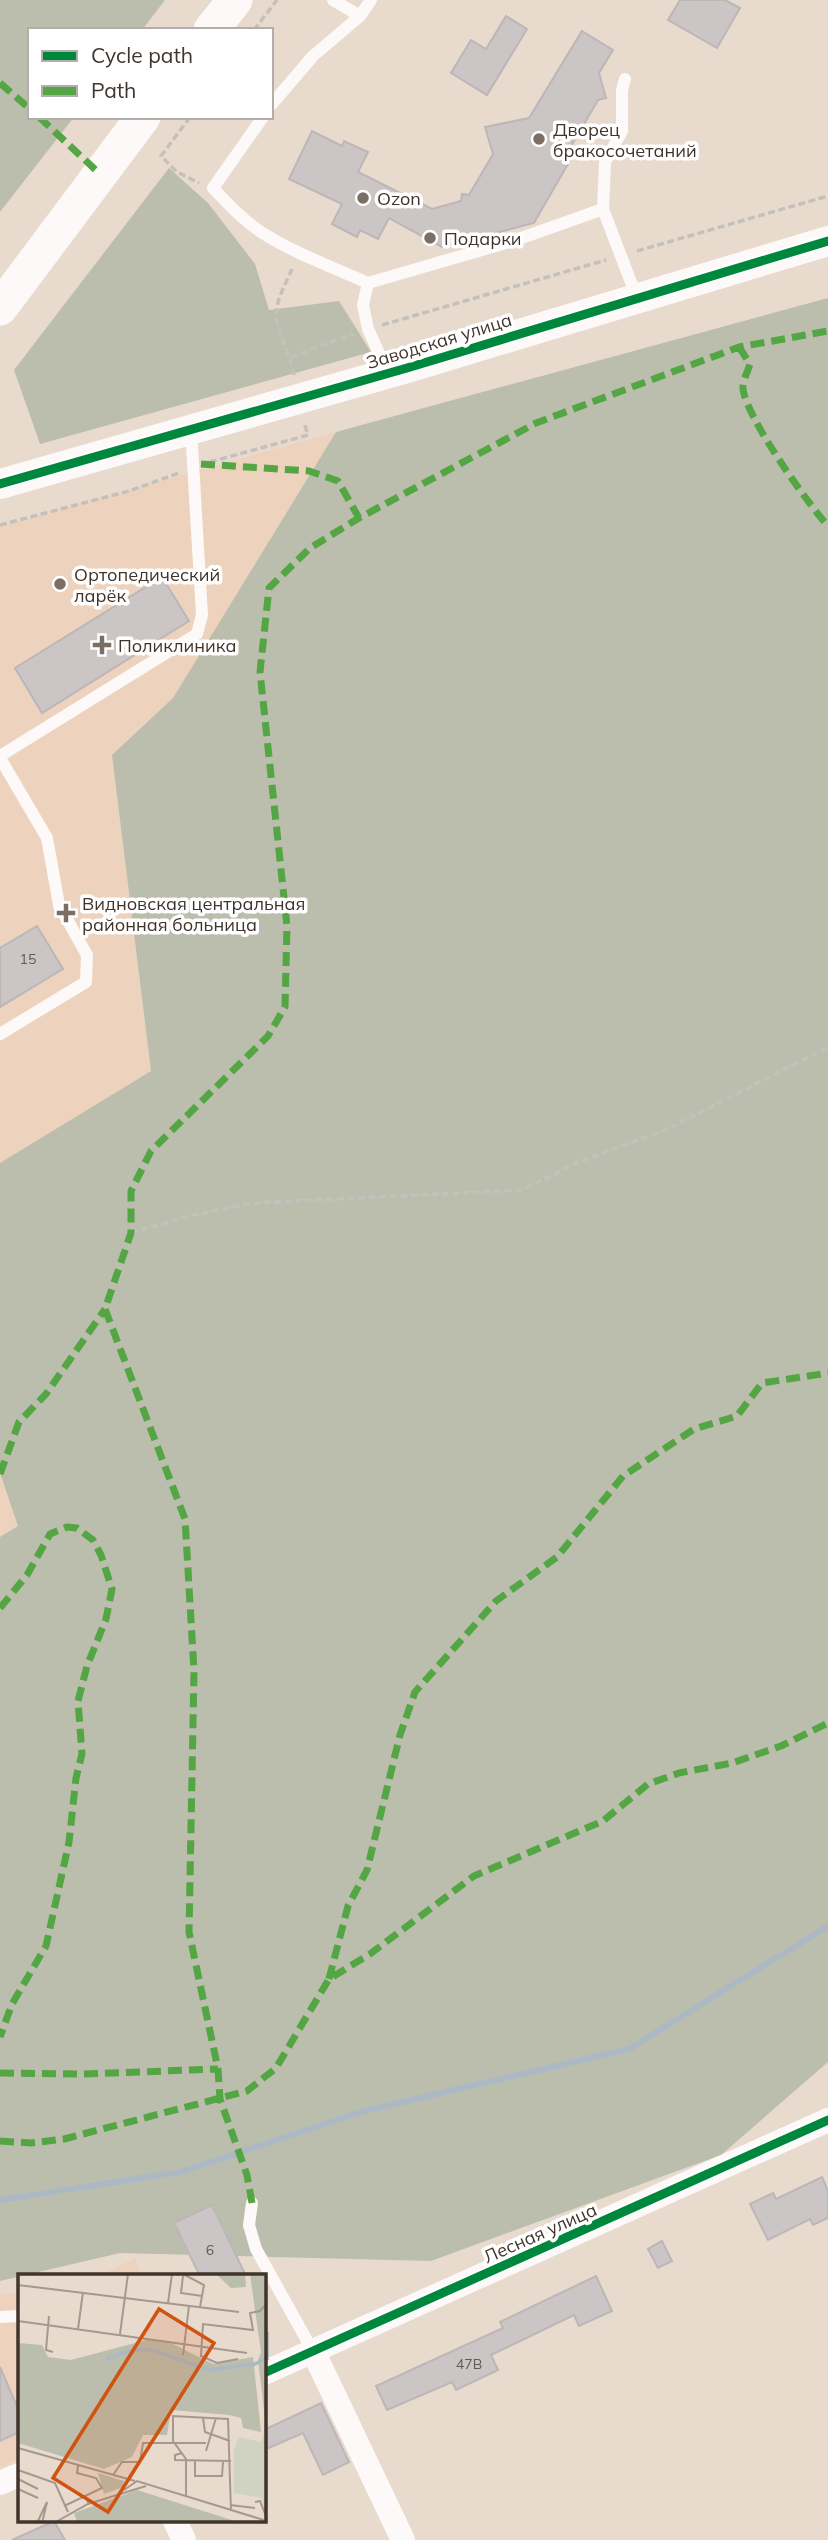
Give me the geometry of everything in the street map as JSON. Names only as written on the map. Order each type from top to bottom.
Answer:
[{"type":"main road","points":[[213,28],[235,0]]},
{"type":"main road","points":[[0,308],[142,119]]},
{"type":"street","name":"Заводская улица","points":[[57,467],[388,373],[828,241]]},
{"type":"street","points":[[0,478],[57,467]]},
{"type":"street","points":[[0,484],[57,467]]},
{"type":"street","name":"Лесная улица","points":[[266,2372],[314,2353],[828,2120]]},
{"type":"street","points":[[314,2353],[403,2540]]},
{"type":"street","points":[[0,2483],[18,2475]]},
{"type":"street","points":[[175,2522],[184,2540]]},
{"type":"lane","points":[[332,0],[360,16]]},
{"type":"lane","points":[[273,103],[313,56],[360,16],[371,0]]},
{"type":"lane","points":[[625,79],[622,90],[622,131],[605,162],[603,209],[637,298]]},
{"type":"lane","points":[[261,119],[214,188],[232,208],[261,232],[368,283],[513,241],[603,209]]},
{"type":"lane","points":[[368,283],[363,305],[368,329],[388,373]]},
{"type":"lane","points":[[0,1034],[86,982],[87,955],[59,905],[47,838],[0,757],[197,634],[202,615],[191,429]]},
{"type":"lane","points":[[252,2203],[249,2225],[256,2249],[314,2353]]},
{"type":"lane","points":[[0,2317],[18,2316]]},
{"type":"path","points":[[255,28],[276,0]]},
{"type":"path","points":[[189,119],[161,156],[177,172],[192,181],[214,188]]},
{"type":"path","points":[[299,251],[282,293],[276,317],[290,357],[368,329],[828,196]]},
{"type":"path","points":[[0,525],[129,491],[194,467]]},
{"type":"path","points":[[131,1233],[193,1215],[253,1203],[522,1190],[576,1163],[670,1128],[828,1047]]},
{"type":"shaded area","name":"Видновская центральная районная больница","points":[[336,432],[173,698],[112,755],[151,1071],[0,1163],[0,526]]},
{"type":"shaded area","points":[[0,1473],[19,1526],[0,1537]]},
{"type":"shaded area","points":[[135,2258],[141,2274],[103,2274]]},
{"type":"shaded area","points":[[18,2292],[18,2459],[0,2467],[0,2295]]},
{"type":"green space","points":[[0,0],[165,0],[144,28],[28,28],[28,119],[72,119],[0,212]]},
{"type":"green space","points":[[169,168],[208,203],[255,264],[269,310],[339,301],[371,352],[40,444],[14,370]]},
{"type":"green space","points":[[828,298],[828,2062],[721,2155],[431,2261],[120,2253],[30,2274],[18,2274],[18,2277],[0,2281],[0,1537],[18,1526],[0,1473],[0,1163],[151,1071],[112,755],[173,698],[336,432]]},
{"type":"building","points":[[680,0],[725,0],[740,8],[717,48],[668,20]]},
{"type":"building","points":[[506,16],[527,29],[487,95],[451,73],[471,40],[486,49]]},
{"type":"building","points":[[582,31],[613,50],[599,73],[606,98],[598,100],[567,153],[572,157],[534,223],[442,247],[389,218],[378,239],[360,230],[357,237],[332,224],[342,204],[289,179],[312,131],[342,146],[344,141],[368,152],[358,172],[432,209],[461,201],[462,194],[469,195],[493,154],[485,127],[529,118]]},
{"type":"building","name":"Поликлиника","points":[[162,577],[189,621],[42,713],[15,668]]},
{"type":"building","points":[[37,926],[63,969],[0,1007],[0,948]]},
{"type":"building","points":[[822,2177],[828,2191],[828,2218],[813,2225],[810,2219],[768,2240],[750,2204],[773,2193],[776,2199]]},
{"type":"building","points":[[212,2205],[245,2274],[199,2274],[174,2223]]},
{"type":"building","points":[[662,2241],[672,2261],[658,2268],[648,2249]]},
{"type":"building","points":[[596,2276],[612,2311],[579,2326],[574,2315],[491,2355],[498,2370],[456,2390],[452,2382],[387,2410],[376,2386],[503,2328],[500,2322]]},
{"type":"building","points":[[0,2367],[18,2409],[18,2432],[0,2441]]},
{"type":"building","points":[[321,2403],[349,2462],[323,2475],[303,2433],[266,2449],[266,2429]]},
{"type":"building","points":[[55,2522],[65,2540],[12,2540]]},
{"type":"waterway","points":[[0,2200],[181,2172],[364,2111],[629,2049],[828,1926]]},
{"type":"marked path","points":[[0,83],[28,107]]},
{"type":"marked path","points":[[41,119],[100,174]]},
{"type":"marked path","points":[[252,2203],[247,2175],[220,2099],[218,2069],[189,1932],[194,1671],[185,1519],[105,1309],[131,1233],[131,1191],[151,1151],[268,1036],[285,1007],[287,926],[260,672],[269,588],[310,548],[359,518],[536,423],[739,347],[828,331]]},
{"type":"marked path","points":[[739,347],[750,364],[743,389],[755,419],[793,480],[828,526]]},
{"type":"marked path","points":[[201,464],[309,471],[338,481],[359,518]]},
{"type":"marked path","points":[[0,1474],[19,1422],[46,1394],[105,1309]]},
{"type":"marked path","points":[[329,1979],[348,1906],[367,1870],[400,1735],[415,1692],[496,1601],[557,1557],[623,1476],[694,1429],[737,1416],[762,1383],[828,1373]]},
{"type":"marked path","points":[[0,1608],[27,1575],[50,1534],[67,1527],[77,1528],[93,1540],[112,1589],[106,1619],[87,1666],[78,1701],[82,1754],[76,1778],[69,1842],[46,1946],[12,2004],[0,2037]]},
{"type":"marked path","points":[[0,2141],[31,2143],[64,2139],[247,2091],[276,2068],[329,1979],[370,1954],[474,1876],[603,1821],[648,1784],[679,1773],[732,1763],[781,1746],[828,1723]]},
{"type":"marked path","points":[[0,2073],[84,2074],[218,2069]]},
{"type":"cycle path","points":[[0,484],[407,368],[828,241]]},
{"type":"cycle path","points":[[266,2372],[828,2120]]},
{"type":"place","name":"Дворец бракосочетаний","points":[[539,139]]},
{"type":"place","name":"Ozon","points":[[363,198]]},
{"type":"place","name":"Подарки","points":[[430,238]]},
{"type":"place","name":"Ортопедический ларёк","points":[[60,584]]},
{"type":"place","name":"Поликлиника","points":[[102,645]]},
{"type":"place","name":"Видновская центральная районная больница","points":[[66,913]]}]
